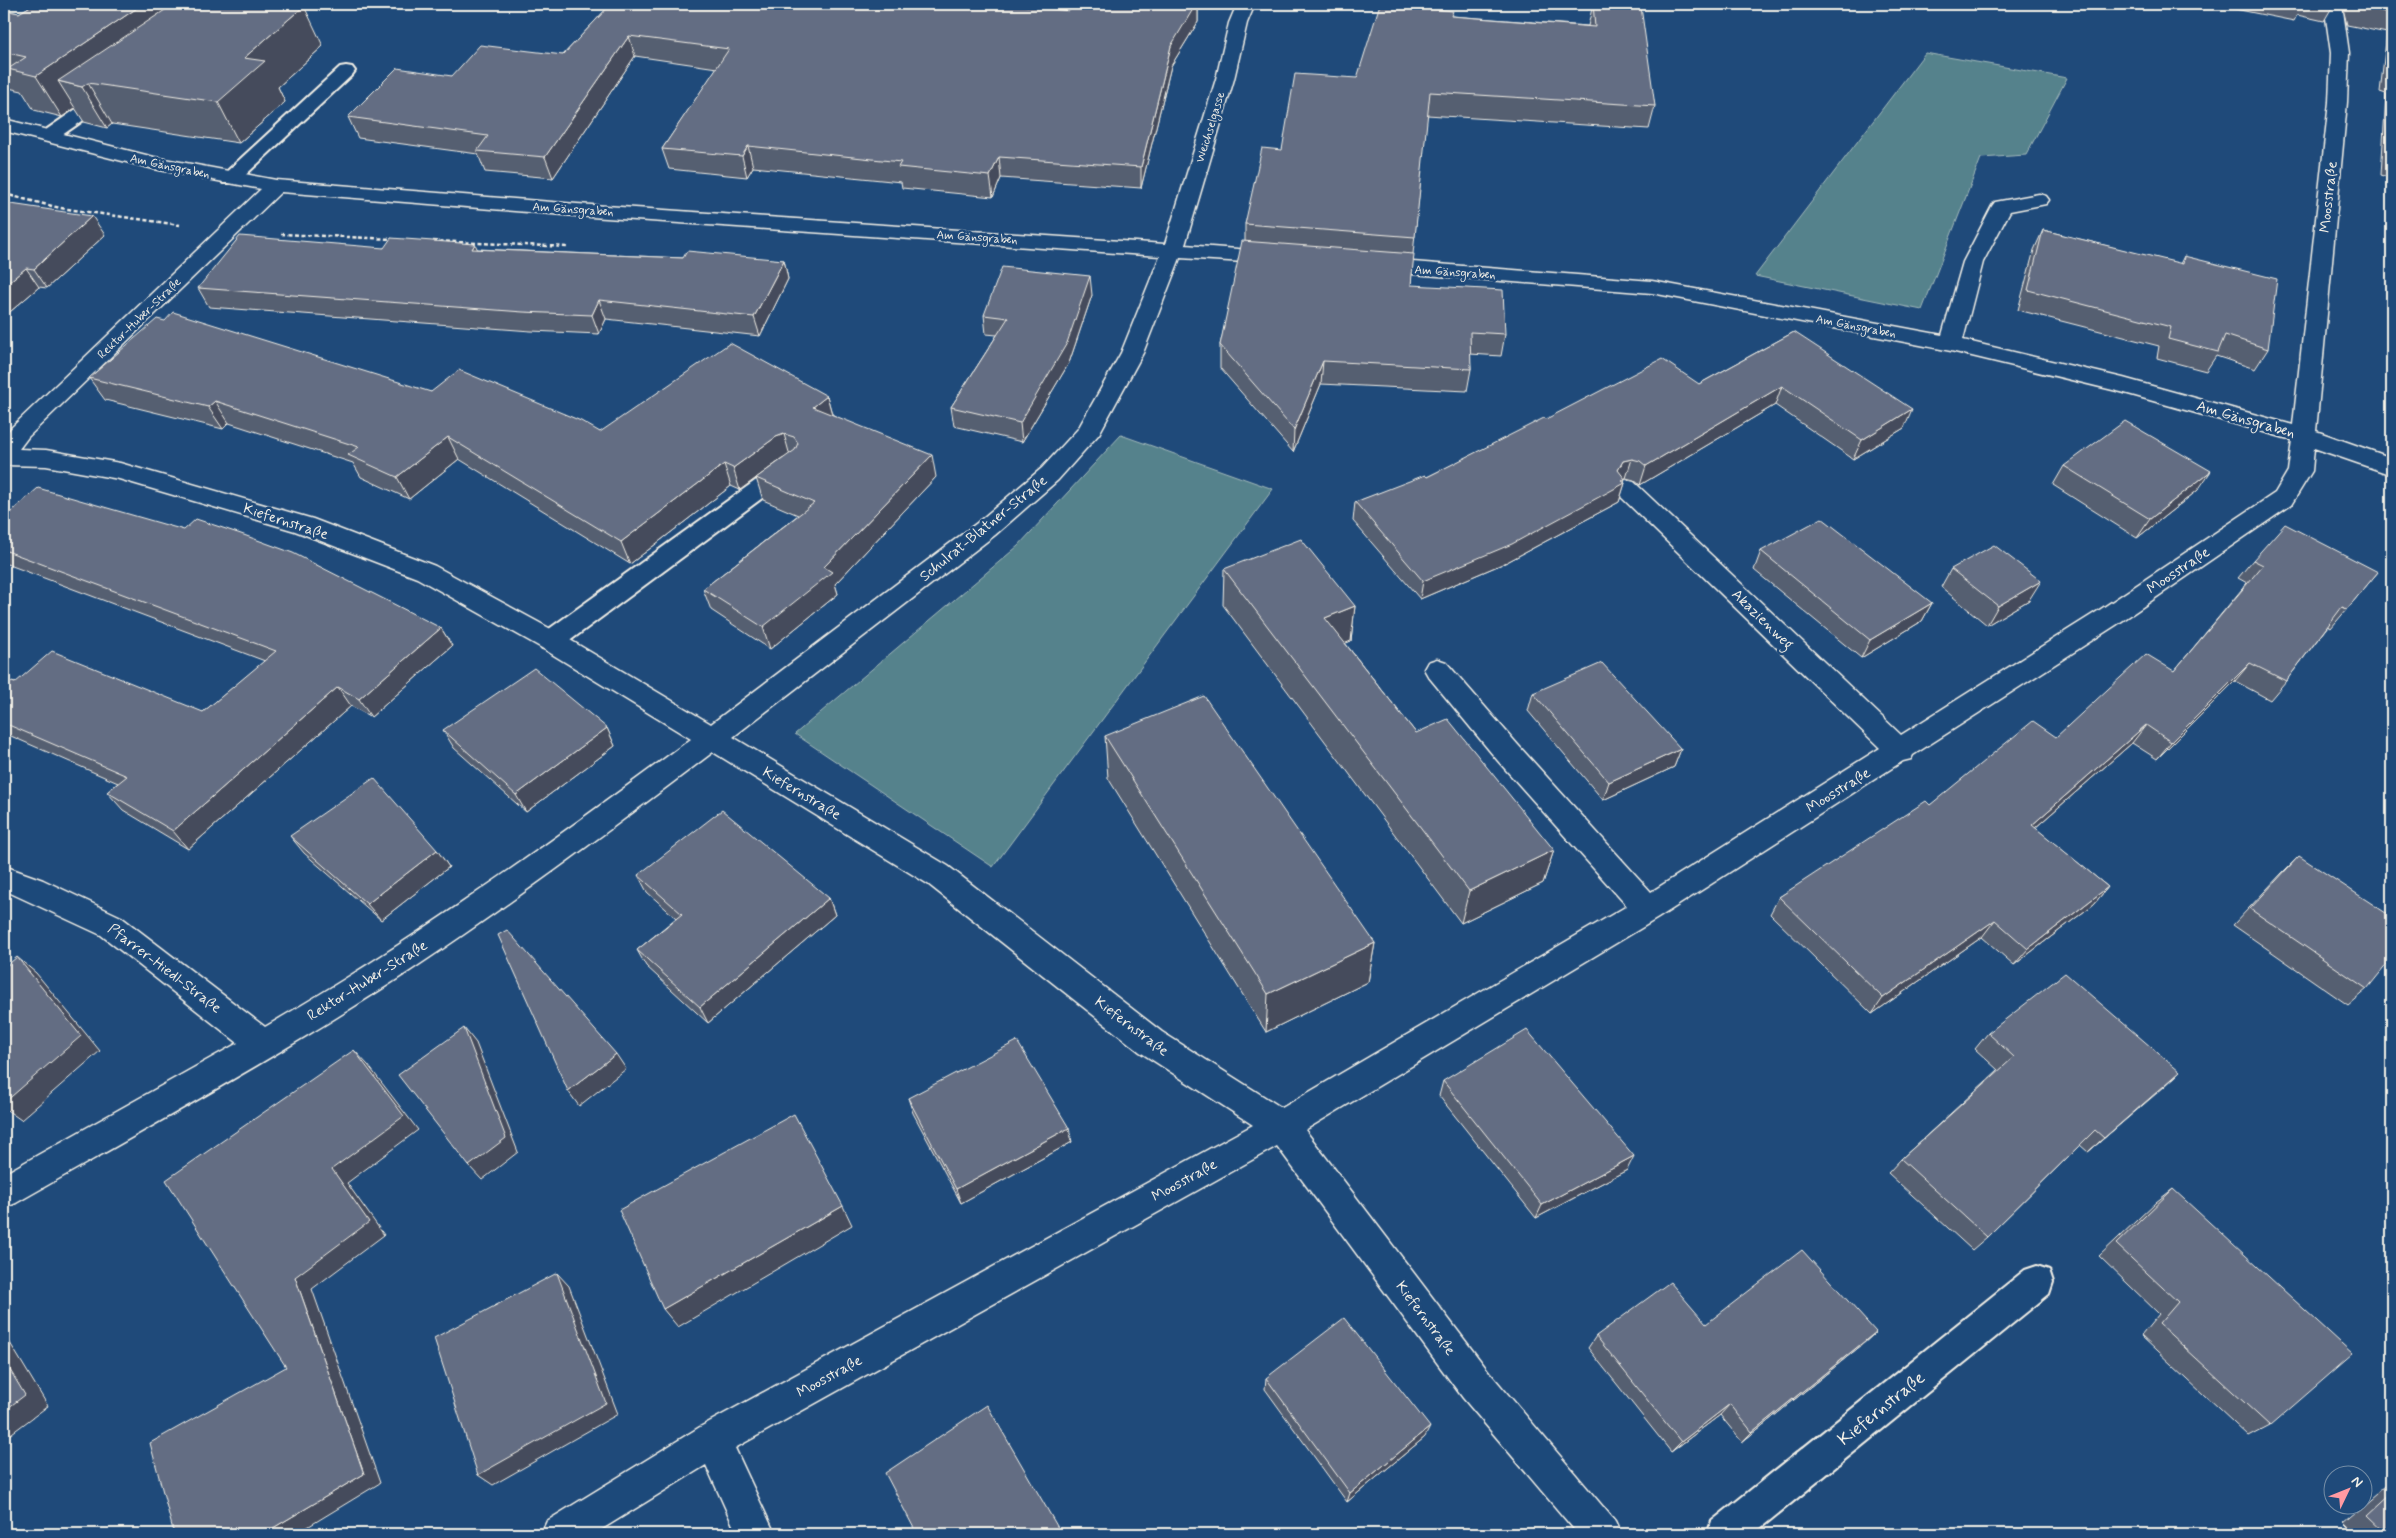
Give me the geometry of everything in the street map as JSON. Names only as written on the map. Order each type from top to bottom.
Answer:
[{"type":"street","name":"Weichselgasse","points":[[1173,250],[1224,79],[1238,23],[1246,4]]},
{"type":"street","name":"Moosstraße","points":[[560,1534],[713,1440],[1282,1126],[1648,910],[1901,751],[2107,618],[2283,499],[2300,471],[2302,435],[2338,102],[2340,53],[2333,4]]},
{"type":"street","name":"Am Gänsgraben","points":[[4,125],[154,163],[276,186],[577,210],[1300,260]]},
{"type":"street","name":"Rektor-Huber-Straße","points":[[4,453],[20,432],[276,186]]},
{"type":"street","points":[[1951,344],[1974,262],[2002,206],[2038,200]]},
{"type":"street","name":"Schulrat-Blatner-Straße","points":[[710,737],[986,529],[1050,474],[1087,434],[1108,398],[1132,352],[1173,250]]},
{"type":"street","name":"Am Gänsgraben","points":[[1358,264],[1652,287],[1951,344],[2122,385],[2302,435],[2392,467]]},
{"type":"street","name":"Kiefernstraße","points":[[4,457],[46,458],[120,471],[304,525],[426,572],[551,641],[938,875],[1151,1042],[1282,1126],[1476,1385],[1602,1534]]},
{"type":"street","name":"Akazienweg","points":[[1626,488],[1901,751]]},
{"type":"street","points":[[1437,669],[1508,753],[1648,910]]},
{"type":"street","name":"Rektor-Huber-Straße","points":[[4,1192],[265,1044],[454,925],[576,838],[710,737]]},
{"type":"street","name":"Pfarrer-Hiedl-Straße","points":[[4,878],[34,889],[111,926],[265,1044]]},
{"type":"street","points":[[713,1440],[756,1534]]},
{"type":"lane","points":[[230,178],[346,71]]},
{"type":"lane","points":[[49,136],[119,87]]},
{"type":"lane","points":[[551,641],[791,466]]},
{"type":"lane","name":"Kiefernstraße","points":[[1725,1534],[2037,1282]]},
{"type":"green space","points":[[1925,53],[2067,78],[2026,155],[1981,158],[1922,310],[1755,276]]},
{"type":"green space","points":[[1121,435],[1273,489],[993,867],[795,734],[1018,546]]},
{"type":"building","points":[[34,4],[143,4],[36,76],[8,69],[26,57],[4,52],[4,10],[19,13]]},
{"type":"building","points":[[174,4],[290,4],[304,6],[244,58],[265,61],[218,102],[88,83],[82,87],[58,81]]},
{"type":"building","points":[[611,4],[1012,4],[1069,11],[1074,4],[1196,4],[1171,46],[1141,167],[999,157],[990,176],[898,167],[901,162],[748,146],[742,156],[662,149],[729,49],[629,36],[545,157],[477,151],[488,136],[348,117],[397,68],[452,76],[480,45],[563,55]]},
{"type":"building","points":[[1380,4],[1453,11],[1451,16],[1595,27],[1593,4],[1641,7],[1655,106],[1430,92],[1415,237],[1245,224],[1262,148],[1282,150],[1295,74],[1357,78]]},
{"type":"building","points":[[2357,4],[2392,4],[2392,13],[2358,7]]},
{"type":"building","points":[[4,203],[92,216],[34,269],[26,268],[4,286]]},
{"type":"building","points":[[2043,230],[2183,264],[2184,256],[2277,279],[2268,349],[2225,335],[2218,352],[2168,339],[2171,327],[2028,290]]},
{"type":"building","points":[[240,236],[384,248],[391,238],[475,244],[472,249],[683,258],[687,251],[784,260],[754,317],[599,300],[592,315],[523,312],[198,288]]},
{"type":"building","points":[[1242,241],[1414,254],[1411,285],[1503,290],[1505,334],[1470,332],[1471,369],[1323,361],[1294,430],[1220,345]]},
{"type":"building","points":[[1002,267],[1090,276],[1067,343],[1020,423],[951,407],[1008,318],[984,315]]},
{"type":"building","points":[[173,312],[431,392],[459,370],[581,421],[600,432],[730,343],[827,396],[813,407],[932,455],[824,567],[832,572],[763,627],[703,589],[814,503],[756,478],[795,450],[798,443],[794,437],[784,434],[776,437],[733,468],[724,464],[621,542],[448,437],[397,477],[348,455],[359,447],[215,401],[208,407],[89,378],[157,319],[165,321]]},
{"type":"building","points":[[1794,332],[1912,409],[1862,440],[1782,386],[1646,466],[1640,461],[1632,459],[1623,461],[1618,470],[1625,479],[1622,481],[1625,483],[1512,544],[1423,581],[1355,502],[1425,475],[1427,477],[1544,418],[1546,419],[1662,359],[1699,384]]},
{"type":"building","points":[[2125,421],[2211,471],[2150,519],[2064,466]]},
{"type":"building","points":[[38,488],[184,530],[196,519],[241,534],[293,553],[441,628],[359,699],[338,687],[173,831],[107,792],[127,776],[4,723],[4,680],[15,683],[52,651],[203,712],[276,651],[4,550],[4,518]]},
{"type":"building","points":[[1822,518],[1932,603],[1870,640],[1761,551]]},
{"type":"building","points":[[2285,524],[2378,572],[2347,609],[2342,607],[2286,681],[2250,663],[2171,742],[2146,725],[2032,825],[2108,887],[2028,949],[1995,920],[1883,998],[1779,897],[1926,801],[1930,805],[2033,721],[2056,737],[2146,654],[2174,671],[2263,565],[2253,560]]},
{"type":"building","points":[[1301,539],[1355,606],[1325,618],[1416,733],[1448,719],[1554,850],[1469,891],[1224,569]]},
{"type":"building","points":[[1994,545],[2041,581],[1998,606],[1951,569]]},
{"type":"building","points":[[1602,663],[1681,749],[1609,782],[1533,693]]},
{"type":"building","points":[[534,668],[607,728],[516,795],[443,730]]},
{"type":"building","points":[[1204,696],[1375,943],[1268,994],[1105,736]]},
{"type":"building","points":[[374,778],[437,850],[367,904],[290,836]]},
{"type":"building","points":[[722,810],[829,898],[700,1007],[637,950],[682,914],[638,875]]},
{"type":"building","points":[[2299,856],[2392,917],[2392,958],[2367,989],[2250,909]]},
{"type":"building","points":[[507,930],[616,1054],[568,1091],[498,935]]},
{"type":"building","points":[[17,957],[81,1036],[4,1103],[4,968]]},
{"type":"building","points":[[2065,973],[2180,1072],[2104,1138],[2095,1130],[1987,1237],[1901,1159],[2014,1057],[1988,1033]]},
{"type":"building","points":[[464,1028],[506,1138],[469,1166],[398,1075]]},
{"type":"building","points":[[1527,1030],[1634,1156],[1542,1205],[1443,1081]]},
{"type":"building","points":[[1017,1041],[1069,1128],[956,1189],[908,1098]]},
{"type":"building","points":[[354,1050],[404,1116],[332,1169],[369,1222],[295,1277],[364,1474],[263,1534],[174,1534],[150,1443],[286,1367],[166,1180]]},
{"type":"building","points":[[794,1114],[843,1206],[663,1309],[619,1210]]},
{"type":"building","points":[[2173,1189],[2353,1354],[2270,1426],[2159,1324],[2178,1302],[2116,1244]]},
{"type":"building","points":[[1802,1250],[1876,1332],[1752,1432],[1730,1404],[1681,1442],[1596,1336],[1670,1282],[1706,1324]]},
{"type":"building","points":[[557,1273],[606,1403],[478,1475],[434,1338]]},
{"type":"building","points":[[1344,1318],[1430,1427],[1350,1493],[1266,1378]]},
{"type":"building","points":[[4,1360],[25,1395],[4,1411]]},
{"type":"building","points":[[987,1405],[1061,1533],[917,1534],[885,1473]]},
{"type":"building","points":[[2392,1492],[2392,1534],[2389,1534],[2370,1516],[2374,1516],[2374,1508]]},
{"type":"building","points":[[1505,1527],[1511,1534],[1496,1534]]}]
